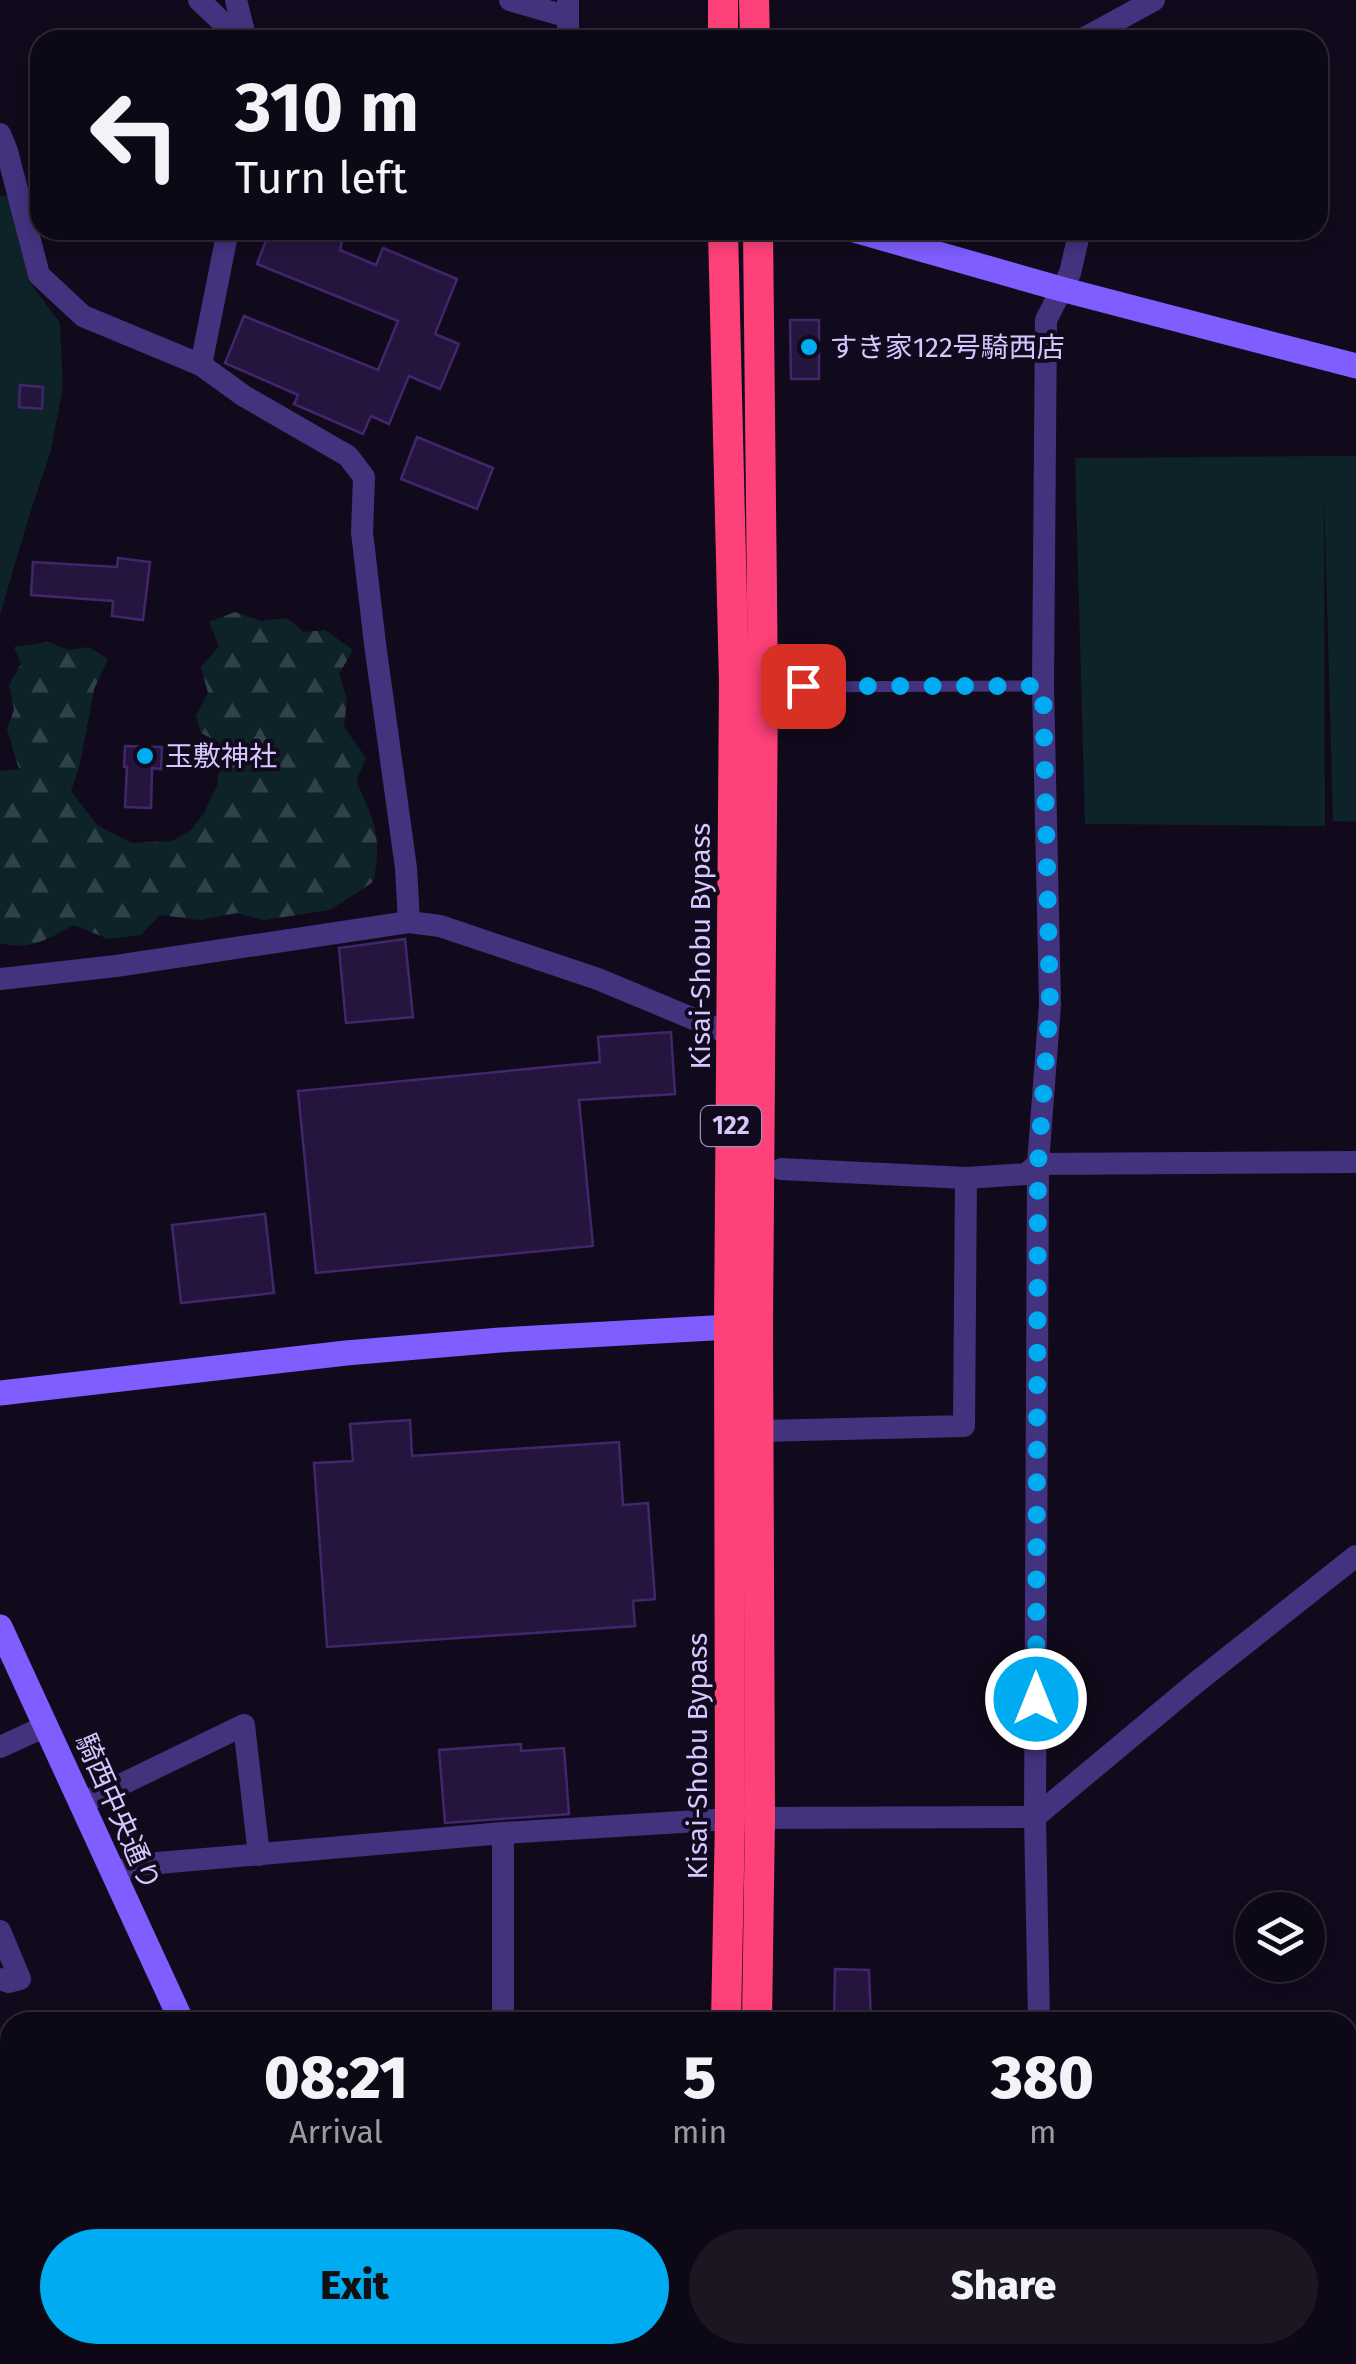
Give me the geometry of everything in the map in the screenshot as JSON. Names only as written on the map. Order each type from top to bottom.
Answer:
[{"type":"highway","points":[[722,30],[723,0]]},
{"type":"highway","points":[[754,0],[755,30]]},
{"type":"highway","name":"Kisai-Shobu Bypass","points":[[723,240],[734,683],[732,1034],[744,1326],[745,1819],[757,2012]]},
{"type":"highway","name":"Kisai-Shobu Bypass","points":[[727,2012],[745,1819],[758,1431],[744,1326],[771,1169],[758,240]]},
{"type":"street","points":[[199,0],[232,30]]},
{"type":"street","points":[[236,0],[241,30]]},
{"type":"street","points":[[510,0],[568,19]]},
{"type":"street","points":[[1099,30],[1154,0]]},
{"type":"street","points":[[0,134],[39,275],[83,316],[201,365],[244,396],[348,456],[364,477],[362,532],[406,868],[408,922]]},
{"type":"street","points":[[201,365],[226,240]]},
{"type":"street","points":[[921,240],[1061,288],[1356,366]]},
{"type":"street","points":[[1039,2012],[1038,1164],[1050,1004],[1043,686],[1046,320],[1070,272],[1078,240]]},
{"type":"street","points":[[0,979],[116,966],[408,922],[440,926],[598,979],[732,1034]]},
{"type":"street","points":[[771,1169],[966,1178],[1026,1174],[1038,1164],[1356,1162]]},
{"type":"street","points":[[758,1431],[964,1426],[966,1178]]},
{"type":"street","points":[[0,1393],[346,1353],[744,1326]]},
{"type":"street","points":[[112,1874],[135,1864],[745,1819],[1036,1817],[1356,1556]]},
{"type":"street","name":"騎西中央通り","points":[[0,1627],[177,2012]]},
{"type":"street","points":[[81,1804],[244,1724],[258,1855]]},
{"type":"street","points":[[0,1747],[46,1726]]},
{"type":"street","points":[[503,2012],[504,1834]]},
{"type":"street","points":[[0,1932],[20,1978],[9,1982],[0,1979]]},
{"type":"lane","points":[[763,687],[1043,686]]},
{"type":"green space","points":[[0,196],[9,196],[29,281],[60,323],[63,387],[51,450],[0,615]]},
{"type":"green space","points":[[1356,456],[1356,822],[1333,821],[1324,493],[1325,826],[1085,824],[1075,458]]},
{"type":"green space","points":[[235,612],[261,621],[287,618],[304,632],[325,630],[353,650],[339,674],[347,700],[344,727],[366,758],[356,781],[375,830],[373,882],[330,910],[264,920],[237,913],[200,920],[160,915],[141,935],[108,939],[74,925],[30,945],[0,943],[0,771],[19,769],[7,729],[14,710],[9,685],[21,664],[14,647],[48,642],[69,650],[89,647],[108,659],[94,689],[71,791],[97,825],[132,843],[172,841],[191,830],[217,786],[222,744],[201,733],[196,716],[208,693],[201,667],[219,646],[209,622]]},
{"type":"building","points":[[266,240],[342,240],[340,250],[376,265],[383,248],[457,279],[435,334],[459,344],[440,389],[409,376],[389,424],[371,416],[363,434],[294,404],[298,395],[225,363],[244,316],[378,370],[398,321],[257,264]]},
{"type":"building","points":[[790,320],[819,320],[819,379],[791,379]]},
{"type":"building","points":[[20,385],[43,387],[42,409],[19,407]]},
{"type":"building","points":[[417,437],[493,468],[477,509],[401,479]]},
{"type":"building","points":[[118,558],[150,562],[143,620],[112,616],[113,601],[31,595],[33,562],[117,567]]},
{"type":"building","points":[[125,746],[162,747],[161,769],[152,768],[151,808],[125,807]]},
{"type":"building","points":[[405,939],[413,1017],[346,1023],[339,948]]},
{"type":"building","points":[[671,1032],[675,1094],[579,1100],[593,1246],[316,1273],[298,1091],[600,1062],[598,1037]]},
{"type":"building","points":[[265,1214],[274,1293],[181,1303],[172,1225]]},
{"type":"building","points":[[410,1420],[412,1456],[619,1442],[623,1505],[648,1503],[655,1599],[633,1601],[635,1626],[327,1647],[314,1463],[353,1461],[350,1424]]},
{"type":"building","points":[[521,1744],[521,1751],[564,1748],[569,1814],[445,1823],[439,1750]]},
{"type":"building","points":[[835,1969],[869,1970],[871,2012],[834,2012]]},
{"type":"place","name":"すき家122号騎西店","points":[[809,347]]},
{"type":"place","name":"玉敷神社","points":[[145,756]]},
{"type":"route","points":[[803,686],[1043,686],[1050,1004],[1038,1164],[1036,1699]]}]
